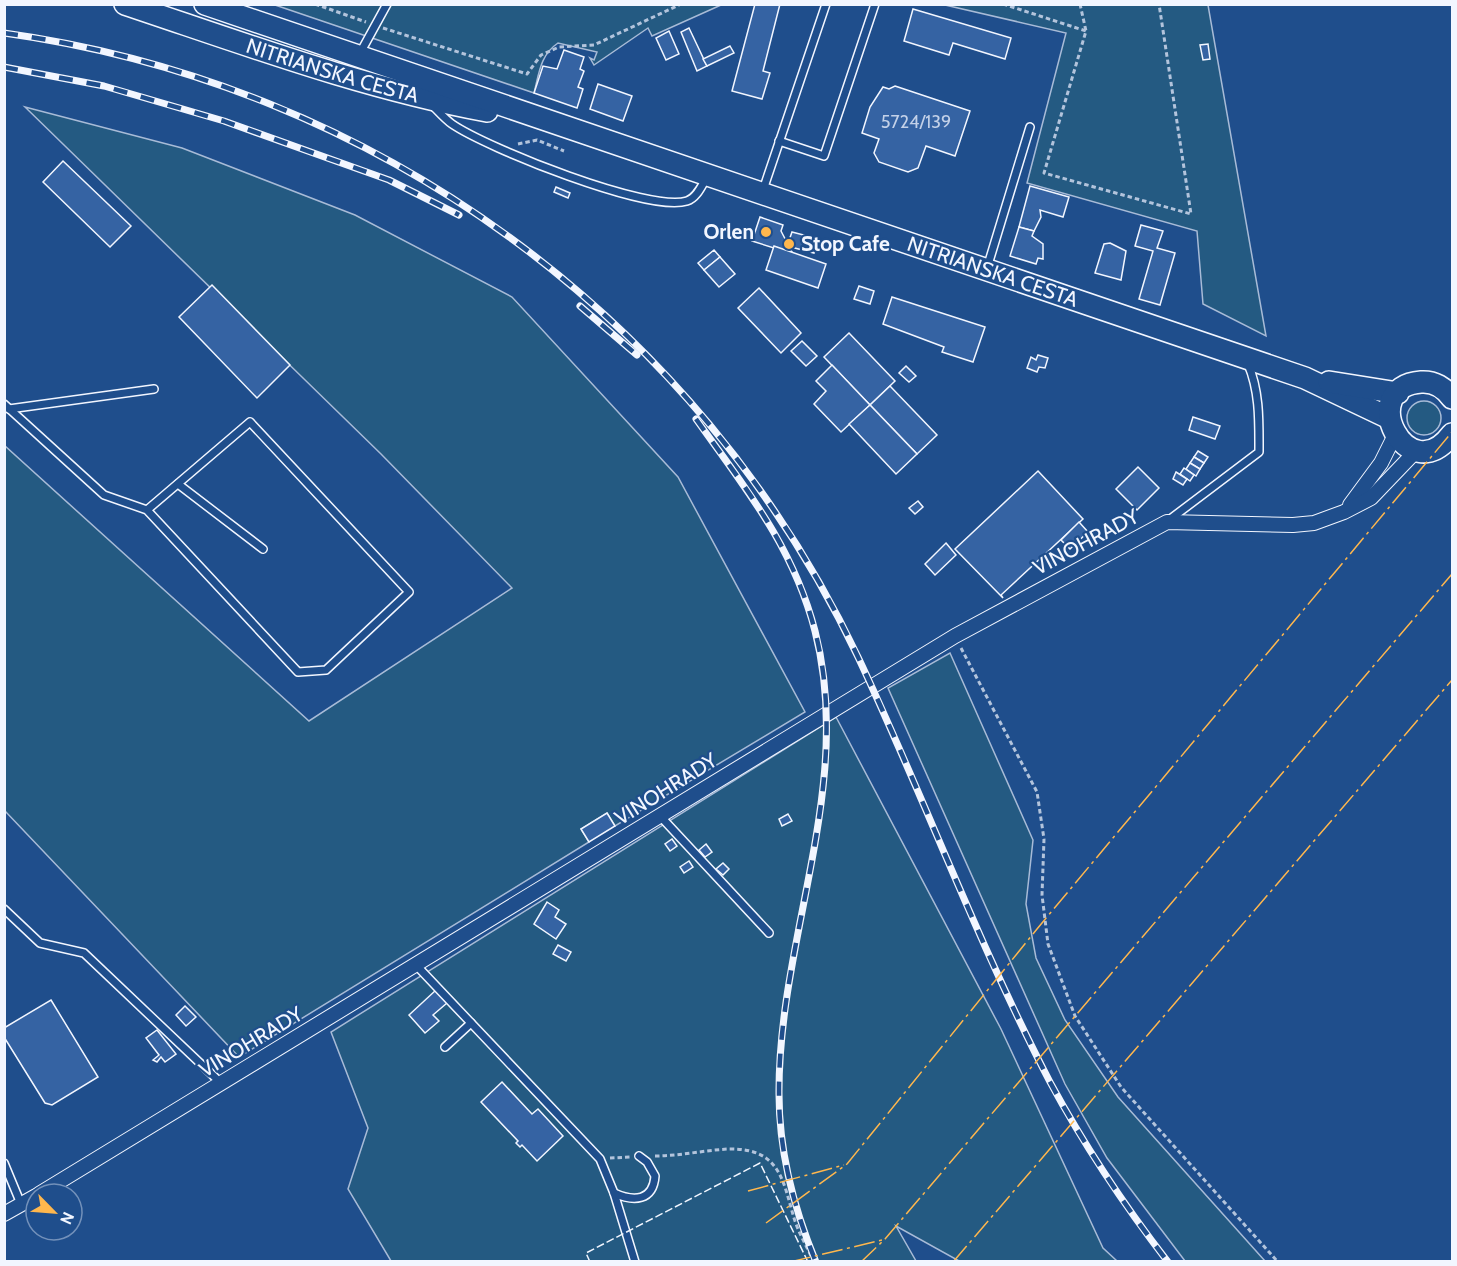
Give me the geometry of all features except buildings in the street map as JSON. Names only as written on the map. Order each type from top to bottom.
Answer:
[{"type":"main road","name":"NITRIANSKA CESTA","points":[[125,4],[342,77],[425,100],[544,121]]},
{"type":"main road","name":"NITRIANSKA CESTA","points":[[205,4],[359,55],[544,121],[762,192],[1246,359],[1305,378],[1398,393]]},
{"type":"main road","name":"NITRIANSKA CESTA","points":[[1305,378],[1392,427],[1407,447],[1418,450]]},
{"type":"main road","points":[[1392,427],[1390,407],[1398,393],[1418,382],[1444,379],[1452,398]]},
{"type":"main road","points":[[1418,450],[1434,449],[1451,438]]},
{"type":"street","points":[[1344,512],[1362,491],[1392,427]]},
{"type":"street","name":"VINOHRADY","points":[[59,1182],[417,966],[955,636],[1167,522],[1293,525],[1314,522],[1344,512],[1371,498],[1418,450]]},
{"type":"street","name":"VINOHRADY","points":[[4,1214],[24,1202]]},
{"type":"lane","points":[[359,55],[387,4]]},
{"type":"lane","points":[[762,192],[826,4]]},
{"type":"lane","points":[[779,141],[824,156],[875,4]]},
{"type":"lane","points":[[425,100],[453,124],[498,148],[615,193],[674,203],[688,201],[695,196],[708,175]]},
{"type":"lane","points":[[987,269],[1030,127]]},
{"type":"lane","points":[[1167,522],[1259,452],[1256,387],[1246,359]]},
{"type":"lane","points":[[7,406],[154,390]]},
{"type":"lane","points":[[7,406],[104,495],[147,510],[298,672],[326,670],[409,592],[250,422],[147,510]]},
{"type":"lane","points":[[178,484],[263,549]]},
{"type":"lane","points":[[661,817],[769,933]]},
{"type":"lane","points":[[4,909],[40,944],[84,953],[222,1084]]},
{"type":"lane","points":[[417,966],[600,1159],[614,1193],[635,1262]]},
{"type":"lane","points":[[445,1047],[471,1023]]},
{"type":"lane","points":[[614,1193],[633,1200],[640,1199],[651,1191],[655,1176],[647,1161],[639,1156]]},
{"type":"lane","points":[[4,1163],[21,1204]]},
{"type":"path","points":[[315,4],[527,74],[541,55],[559,47],[594,45],[678,5]]},
{"type":"path","points":[[1003,4],[1086,31]]},
{"type":"path","points":[[1080,4],[1086,31],[1044,173],[1191,214],[1159,4]]},
{"type":"path","points":[[498,148],[537,140],[564,151]]},
{"type":"path","points":[[955,636],[1037,792],[1044,839],[1042,895],[1048,944],[1075,1016],[1121,1087],[1278,1262]]},
{"type":"path","points":[[600,1159],[680,1156],[730,1149],[749,1151],[763,1157],[776,1168],[785,1183],[796,1224],[814,1262]]},
{"type":"shaded area","points":[[275,5],[721,5],[652,36],[648,28],[594,65],[590,58],[594,60],[597,52],[558,43],[544,59],[534,93]]},
{"type":"shaded area","points":[[945,5],[1208,5],[1266,336],[1203,304],[1197,231],[1027,183],[1066,33]]},
{"type":"shaded area","points":[[25,107],[182,148],[355,215],[512,297],[678,477],[805,712],[615,826],[607,813],[581,829],[589,842],[239,1057],[5,811],[5,446],[309,721],[512,588],[381,454]]},
{"type":"shaded area","points":[[1424,401],[1436,406],[1441,418],[1436,430],[1424,435],[1412,430],[1407,418],[1412,406]]},
{"type":"shaded area","points":[[950,653],[1033,840],[1026,904],[1036,958],[1065,1020],[1118,1097],[1265,1261],[1185,1261],[1107,1158],[1065,1084],[888,688]]},
{"type":"shaded area","points":[[836,717],[1001,1029],[1103,1248],[1117,1261],[959,1261],[896,1226],[916,1261],[391,1261],[348,1189],[368,1128],[331,1032]]},
{"type":"railway","points":[[4,33],[140,61],[271,104],[395,164],[510,237],[615,324],[709,424],[791,535],[858,657],[975,924],[1050,1082],[1105,1174],[1168,1262]]},
{"type":"railway","points":[[4,67],[104,86],[224,121],[389,180],[459,215]]},
{"type":"railway","points":[[580,306],[637,355]]},
{"type":"railway","points":[[696,419],[750,494],[781,545],[794,572],[806,600],[815,631],[825,689],[826,747],[821,804],[790,978],[782,1036],[779,1094],[782,1137],[789,1180],[816,1262]]},
{"type":"fence","points":[[590,1262],[586,1253],[760,1163],[808,1262]]},
{"type":"power","points":[[766,1223],[847,1164],[1037,929],[1452,432]]},
{"type":"power","points":[[861,1262],[885,1239],[1452,574]]},
{"type":"power","points":[[953,1262],[1452,680]]},
{"type":"power","points":[[748,1191],[844,1165]]},
{"type":"power","points":[[790,1262],[882,1240]]},
{"type":"place","name":"Orlen","points":[[766,232]]},
{"type":"place","name":"Stop Cafe","points":[[789,244]]}]
